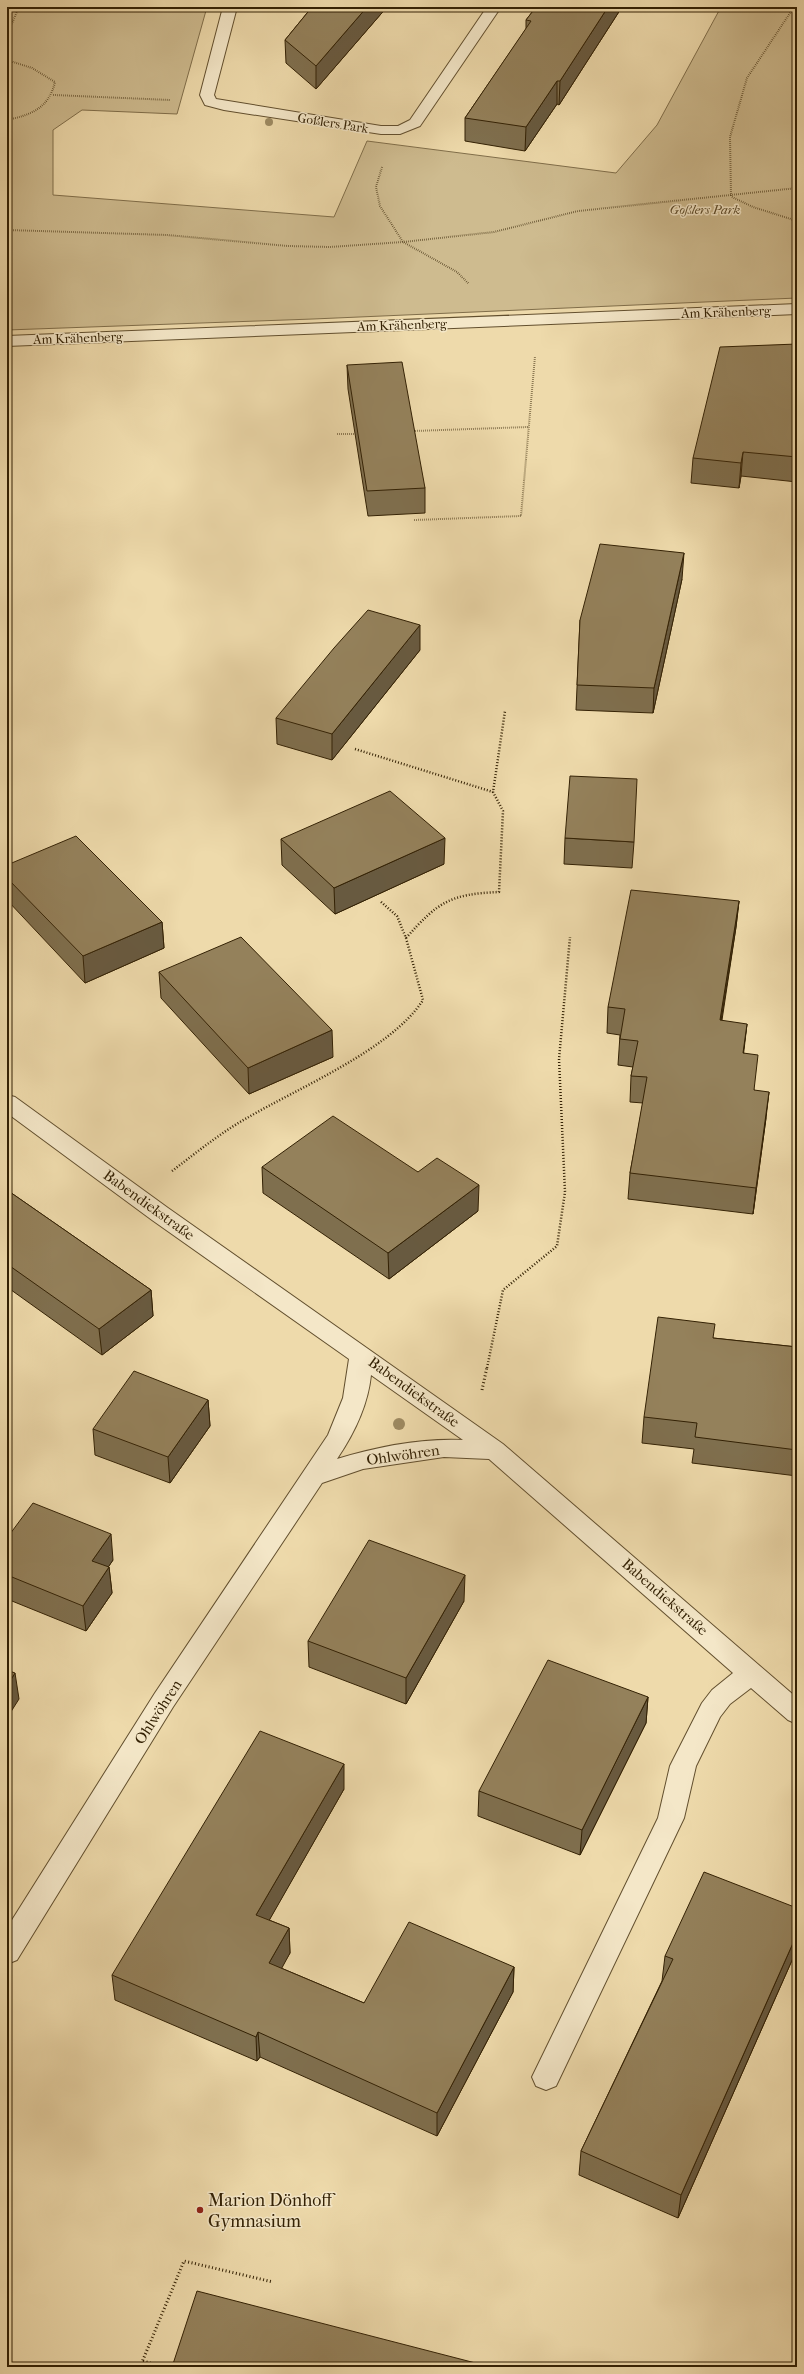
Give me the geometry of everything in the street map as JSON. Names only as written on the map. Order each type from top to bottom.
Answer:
[{"type":"street","points":[[210,102],[207,95],[230,7]]},
{"type":"street","points":[[400,130],[414,123],[494,7]]},
{"type":"street","name":"Goßlers Park","points":[[210,102],[224,106],[380,130],[400,130]]},
{"type":"street","name":"Am Krähenberg","points":[[7,341],[797,309]]},
{"type":"street","name":"Babendiekstraße","points":[[7,1102],[160,1214],[361,1354],[495,1450],[752,1672],[797,1713]]},
{"type":"street","name":"Ohlwöhren","points":[[7,1952],[164,1700],[337,1440],[353,1410],[360,1383],[361,1354]]},
{"type":"street","name":"Ohlwöhren","points":[[313,1476],[370,1459],[444,1448],[495,1450]]},
{"type":"street","points":[[546,2077],[671,1818],[683,1766],[711,1710],[721,1697],[752,1672]]},
{"type":"path","points":[[7,35],[19,7]]},
{"type":"path","points":[[731,196],[730,137],[747,78],[794,7]]},
{"type":"path","points":[[7,60],[21,62],[40,71],[55,82],[53,95],[43,106],[21,117],[7,120]]},
{"type":"path","points":[[53,95],[210,102]]},
{"type":"path","points":[[400,130],[387,148],[376,187],[380,206],[403,242],[457,272],[476,291],[484,309],[487,321]]},
{"type":"path","points":[[7,230],[167,235],[308,247],[403,242],[494,232],[578,211],[797,188]]},
{"type":"path","points":[[731,196],[753,207],[797,220]]},
{"type":"path","points":[[414,520],[521,516],[536,350]]},
{"type":"path","points":[[408,432],[528,427]]},
{"type":"path","points":[[336,434],[360,433]]},
{"type":"path","points":[[406,938],[424,918],[450,898],[468,892],[499,892],[503,811],[493,792],[505,711]]},
{"type":"path","points":[[355,749],[493,792]]},
{"type":"path","points":[[170,1172],[245,1118],[344,1064],[408,1022],[421,1008],[423,1000],[406,938],[397,916],[380,901]]},
{"type":"path","points":[[481,1394],[503,1290],[557,1246],[565,1192],[559,1059],[570,937]]},
{"type":"path","points":[[140,2367],[184,2261],[273,2282]]},
{"type":"path","points":[[142,2361],[165,2367]]},
{"type":"green space","name":"Goßlers Park","points":[[7,7],[207,7],[177,114],[82,110],[53,130],[53,195],[334,217],[367,141],[616,173],[657,125],[721,7],[797,7],[797,298],[313,319],[7,330]]},
{"type":"building","points":[[312,7],[367,7],[316,66],[285,40]]},
{"type":"building","points":[[536,7],[608,7],[560,81],[557,81],[526,127],[465,118],[531,21],[526,20]]},
{"type":"building","points":[[797,344],[797,457],[743,452],[741,463],[693,458],[720,347]]},
{"type":"building","points":[[402,362],[425,488],[367,491],[347,365]]},
{"type":"building","points":[[600,544],[684,553],[654,688],[577,685],[580,620]]},
{"type":"building","points":[[368,610],[420,625],[332,734],[276,718],[334,648]]},
{"type":"building","points":[[570,776],[637,779],[634,842],[565,838]]},
{"type":"building","points":[[390,791],[445,838],[334,888],[281,839]]},
{"type":"building","points":[[76,836],[162,922],[83,956],[7,878],[7,865]]},
{"type":"building","points":[[631,890],[739,901],[720,1020],[747,1024],[743,1053],[758,1055],[754,1090],[769,1092],[756,1188],[630,1173],[647,1077],[631,1076],[638,1041],[620,1039],[625,1009],[608,1007]]},
{"type":"building","points":[[241,937],[332,1030],[248,1068],[159,972]]},
{"type":"building","points":[[333,1116],[418,1172],[437,1158],[479,1185],[388,1253],[262,1167]]},
{"type":"building","points":[[7,1190],[151,1290],[99,1329],[7,1264]]},
{"type":"building","points":[[658,1317],[715,1324],[713,1338],[797,1347],[797,1450],[695,1437],[697,1423],[644,1417]]},
{"type":"building","points":[[134,1371],[208,1400],[168,1457],[93,1429]]},
{"type":"building","points":[[33,1503],[111,1534],[92,1561],[109,1567],[83,1606],[7,1575],[7,1538]]},
{"type":"building","points":[[369,1540],[465,1575],[406,1678],[308,1641]]},
{"type":"building","points":[[548,1660],[648,1697],[582,1830],[479,1791]]},
{"type":"building","points":[[7,1670],[15,1673],[7,1686]]},
{"type":"building","points":[[260,1731],[344,1764],[256,1915],[289,1928],[269,1963],[364,2003],[409,1922],[514,1967],[437,2113],[258,2032],[256,2037],[112,1975]]},
{"type":"building","points":[[704,1872],[797,1908],[797,1934],[681,2195],[581,2151],[673,1959],[665,1956]]},
{"type":"building","points":[[197,2291],[491,2367],[172,2367]]},
{"type":"place","name":"Marion Dönhoff Gymnasium","points":[[200,2210]]}]
